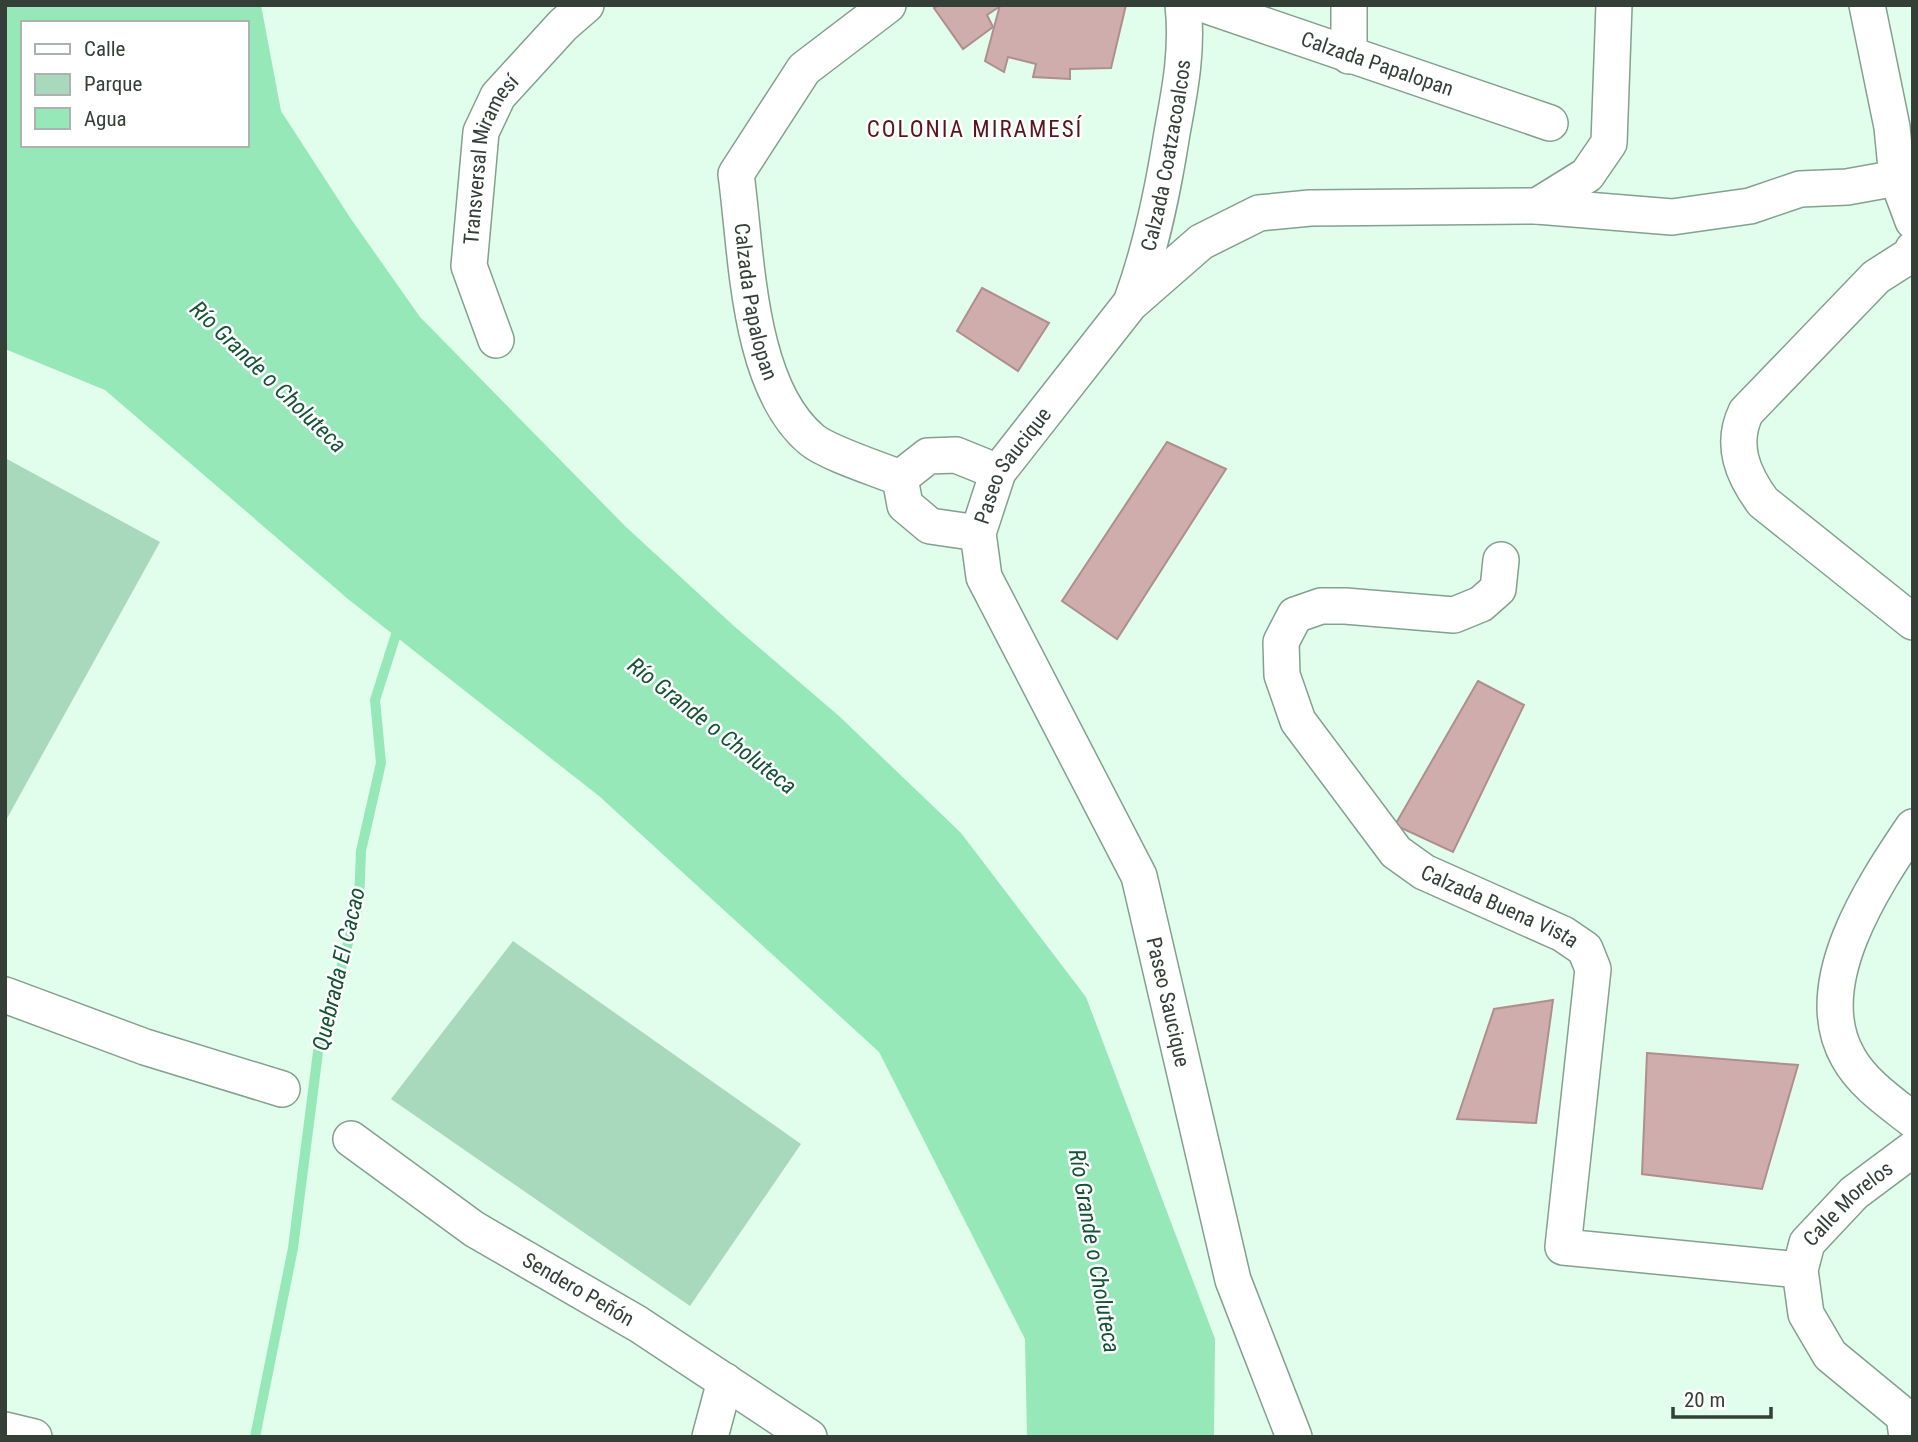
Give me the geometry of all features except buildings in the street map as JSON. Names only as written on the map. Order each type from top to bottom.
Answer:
[{"type":"street","name":"Transversal Miramesí","points":[[496,340],[468,265],[481,132],[498,96],[563,25],[586,5]]},
{"type":"street","name":"Calzada Papalopan","points":[[888,5],[804,69],[736,174],[760,354],[778,401],[813,441],[900,478]]},
{"type":"street","name":"Calzada Coatzacoalcos","points":[[1130,304],[1147,258],[1162,193],[1181,80],[1186,34],[1183,5]]},
{"type":"street","name":"Calzada Papalopan","points":[[1205,5],[1550,123]]},
{"type":"street","points":[[1349,5],[1349,56]]},
{"type":"street","points":[[1537,206],[1587,175],[1609,142],[1614,5]]},
{"type":"street","points":[[1867,5],[1892,127],[1897,178],[1913,221]]},
{"type":"street","name":"Paseo Saucique","points":[[1294,1437],[1233,1280],[1139,876],[984,577],[978,533],[998,472],[1130,304],[1201,242],[1259,213],[1310,208],[1537,206],[1672,217],[1750,206],[1800,189],[1847,187],[1897,178]]},
{"type":"street","points":[[1913,249],[1912,254],[1876,277],[1746,412],[1738,428],[1738,446],[1748,482],[1763,502],[1913,622]]},
{"type":"street","points":[[978,533],[930,526],[905,505],[900,478],[928,456],[956,455],[998,472]]},
{"type":"street","name":"Calzada Buena Vista","points":[[1501,560],[1498,589],[1481,604],[1454,615],[1321,606],[1294,615],[1281,642],[1282,675],[1298,721],[1395,852],[1424,872],[1563,934],[1585,949],[1592,958],[1563,1247],[1800,1269]]},
{"type":"street","points":[[1909,840],[1864,903],[1834,991],[1836,1025],[1848,1058],[1880,1094],[1913,1120]]},
{"type":"street","points":[[5,995],[145,1047],[282,1088]]},
{"type":"street","name":"Sendero Peñón","points":[[351,1139],[474,1229],[638,1324],[809,1437]]},
{"type":"street","name":"Calle Morelos","points":[[1908,1422],[1830,1355],[1806,1314],[1800,1269],[1807,1243],[1854,1193],[1913,1149]]},
{"type":"street","points":[[710,1437],[725,1381]]},
{"type":"street","points":[[5,1430],[34,1437]]},
{"type":"green space","points":[[5,458],[160,542],[5,822]]},
{"type":"green space","points":[[513,941],[801,1144],[690,1306],[391,1099]]},
{"type":"water","name":"Río Grande o Choluteca","points":[[5,5],[261,5],[281,111],[351,219],[420,317],[626,527],[735,627],[839,716],[961,833],[1086,997],[1215,1339],[1214,1437],[1027,1437],[1025,1339],[879,1052],[599,796],[348,599],[105,390],[5,349]]},
{"type":"waterway","name":"Quebrada El Cacao","points":[[255,1437],[293,1248],[318,1052],[359,903],[361,851],[381,763],[375,700],[399,625]]},
{"type":"district","name":"COLONIA MIRAMESÍ","points":[[975,129]]}]
